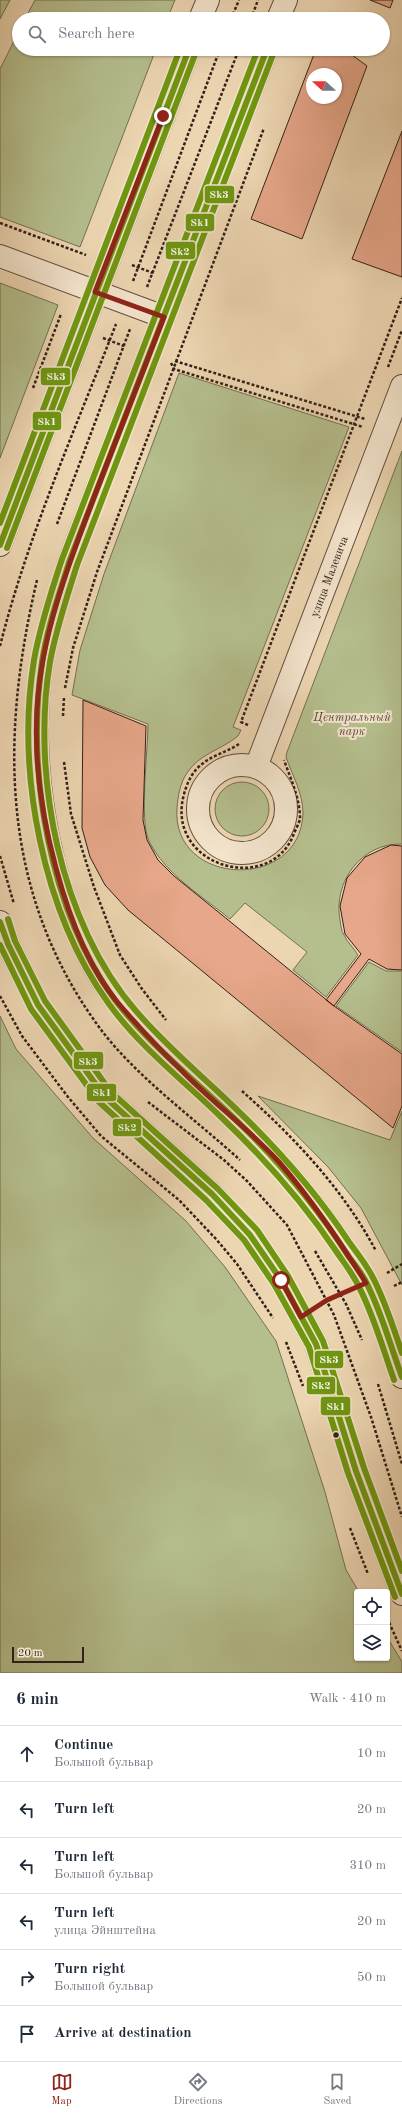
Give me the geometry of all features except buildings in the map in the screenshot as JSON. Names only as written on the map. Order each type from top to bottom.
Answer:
[{"type":"street","points":[[203,12],[208,0]]},
{"type":"street","points":[[281,12],[286,0]]},
{"type":"street","points":[[0,545],[95,292],[186,56]]},
{"type":"street","points":[[264,56],[69,562],[54,611],[42,661],[36,711],[38,767],[46,833],[65,903],[95,968],[116,1000],[183,1073],[240,1124],[278,1162],[322,1214],[366,1283],[402,1377]]},
{"type":"street","points":[[0,256],[164,317]]},
{"type":"street","name":"улица Малевича","points":[[256,767],[402,386]]},
{"type":"street","points":[[239,765],[256,767],[271,776],[281,789],[286,806],[284,823],[276,838],[262,849],[245,853],[228,851],[213,843],[202,829],[198,812],[200,795],[208,780],[222,770],[239,765]]},
{"type":"street","points":[[0,922],[8,944],[38,1004],[105,1097],[212,1194],[250,1235],[281,1280],[320,1356],[361,1485],[402,1594]]},
{"type":"path","points":[[234,12],[239,0]]},
{"type":"path","points":[[254,12],[258,0]]},
{"type":"path","points":[[131,284],[217,56]]},
{"type":"path","points":[[146,290],[236,56]]},
{"type":"path","points":[[62,722],[64,691],[75,641],[97,572],[266,122]]},
{"type":"path","points":[[0,223],[84,255]]},
{"type":"path","points":[[131,265],[160,275]]},
{"type":"path","points":[[241,722],[402,298]]},
{"type":"path","points":[[0,646],[9,610],[39,520],[118,319]]},
{"type":"path","points":[[56,526],[132,326]]},
{"type":"path","points":[[99,336],[129,348]]},
{"type":"path","points":[[177,361],[356,416],[385,430],[353,424],[174,369],[170,364],[177,361]]},
{"type":"path","points":[[24,623],[38,578]]},
{"type":"path","points":[[63,761],[71,814],[94,887],[120,955],[142,989],[168,1022]]},
{"type":"path","points":[[21,866],[35,913],[48,942],[61,967],[100,1028],[150,1081],[242,1161]]},
{"type":"path","points":[[0,996],[22,1036],[68,1097],[101,1136],[179,1200],[216,1239],[237,1264],[279,1327],[305,1391]]},
{"type":"path","points":[[239,1088],[307,1152],[346,1202],[377,1253]]},
{"type":"path","points":[[315,1250],[340,1294],[365,1345]]},
{"type":"path","points":[[279,1327],[301,1317],[340,1294],[387,1273],[402,1264]]},
{"type":"path","points":[[384,1266],[397,1291]]},
{"type":"path","points":[[394,1286],[402,1282]]},
{"type":"path","points":[[377,1381],[402,1464]]},
{"type":"path","points":[[348,1522],[370,1579]]},
{"type":"path","points":[[390,1625],[402,1651]]},
{"type":"green space","points":[[0,0],[10,0],[0,19]]},
{"type":"green space","points":[[35,0],[175,0],[170,12],[29,12]]},
{"type":"green space","points":[[12,45],[12,56],[153,56],[80,247],[0,217],[0,69]]},
{"type":"green space","points":[[0,283],[58,305],[0,458]]},
{"type":"green space","name":"Центральный парк","points":[[179,373],[349,427],[233,727],[241,730],[238,736],[198,761],[187,773],[181,785],[177,808],[181,834],[194,853],[214,865],[237,870],[261,867],[282,857],[297,839],[303,813],[303,806],[286,757],[287,752],[402,451],[402,844],[387,845],[374,850],[353,867],[346,879],[341,892],[339,906],[340,920],[342,932],[345,938],[358,955],[326,997],[293,970],[307,952],[245,903],[230,919],[185,884],[164,864],[156,853],[149,841],[146,831],[144,802],[148,724],[72,695],[80,650],[104,574]]},
{"type":"green space","points":[[237,782],[247,782],[257,786],[265,794],[269,804],[269,814],[265,824],[257,832],[247,836],[237,836],[227,832],[219,824],[215,814],[215,804],[219,794],[227,786]]},
{"type":"green space","points":[[369,962],[386,971],[402,971],[402,1052],[336,1006]]},
{"type":"green space","points":[[0,1016],[16,1049],[93,1138],[186,1221],[225,1267],[276,1341],[325,1492],[346,1570],[357,1589],[354,1589],[354,1661],[390,1661],[390,1642],[402,1662],[402,1673],[0,1673]]},
{"type":"green space","points":[[258,1096],[390,1140],[402,1111],[402,1285],[361,1208],[328,1167]]},
{"type":"transit line","name":"Sk3","points":[[0,523],[177,56]]},
{"type":"transit line","name":"Sk1","points":[[0,545],[186,56]]},
{"type":"transit line","name":"Sk2","points":[[7,548],[194,56]]},
{"type":"transit line","name":"Sk2","points":[[255,56],[62,559],[50,596],[39,635],[34,660],[29,703],[29,748],[32,793],[40,839],[51,884],[66,927],[86,967],[109,1004],[134,1035],[253,1149],[297,1198],[310,1215],[357,1282],[374,1321],[394,1380]]},
{"type":"transit line","name":"Sk1","points":[[264,56],[69,562],[57,599],[44,649],[38,704],[37,748],[41,793],[48,838],[59,882],[74,925],[92,964],[115,1000],[144,1034],[257,1141],[286,1172],[325,1222],[360,1271],[371,1291],[381,1315],[402,1377]]},
{"type":"transit line","name":"Sk3","points":[[272,56],[77,565],[62,613],[50,662],[45,706],[45,752],[49,799],[57,846],[70,892],[88,936],[110,976],[147,1024],[265,1138],[295,1171],[323,1206],[364,1263],[377,1285],[402,1353]]},
{"type":"transit line","name":"Sk3","points":[[8,919],[15,941],[45,1001],[111,1092],[218,1189],[257,1230],[288,1276],[323,1341],[364,1468],[402,1571]]},
{"type":"transit line","name":"Sk1","points":[[0,922],[8,944],[38,1005],[105,1097],[212,1194],[250,1235],[281,1280],[316,1344],[356,1471],[402,1594]]},
{"type":"transit line","name":"Sk2","points":[[0,945],[31,1009],[99,1102],[206,1200],[244,1240],[274,1284],[309,1347],[348,1473],[395,1597]]},
{"type":"route","points":[[163,116],[95,292],[164,317],[69,562],[54,611],[42,661],[36,711],[38,767],[46,833],[65,903],[95,968],[116,1000],[151,1040],[183,1073],[240,1124],[278,1162],[322,1214],[366,1283],[327,1300],[301,1317],[281,1280]]}]
